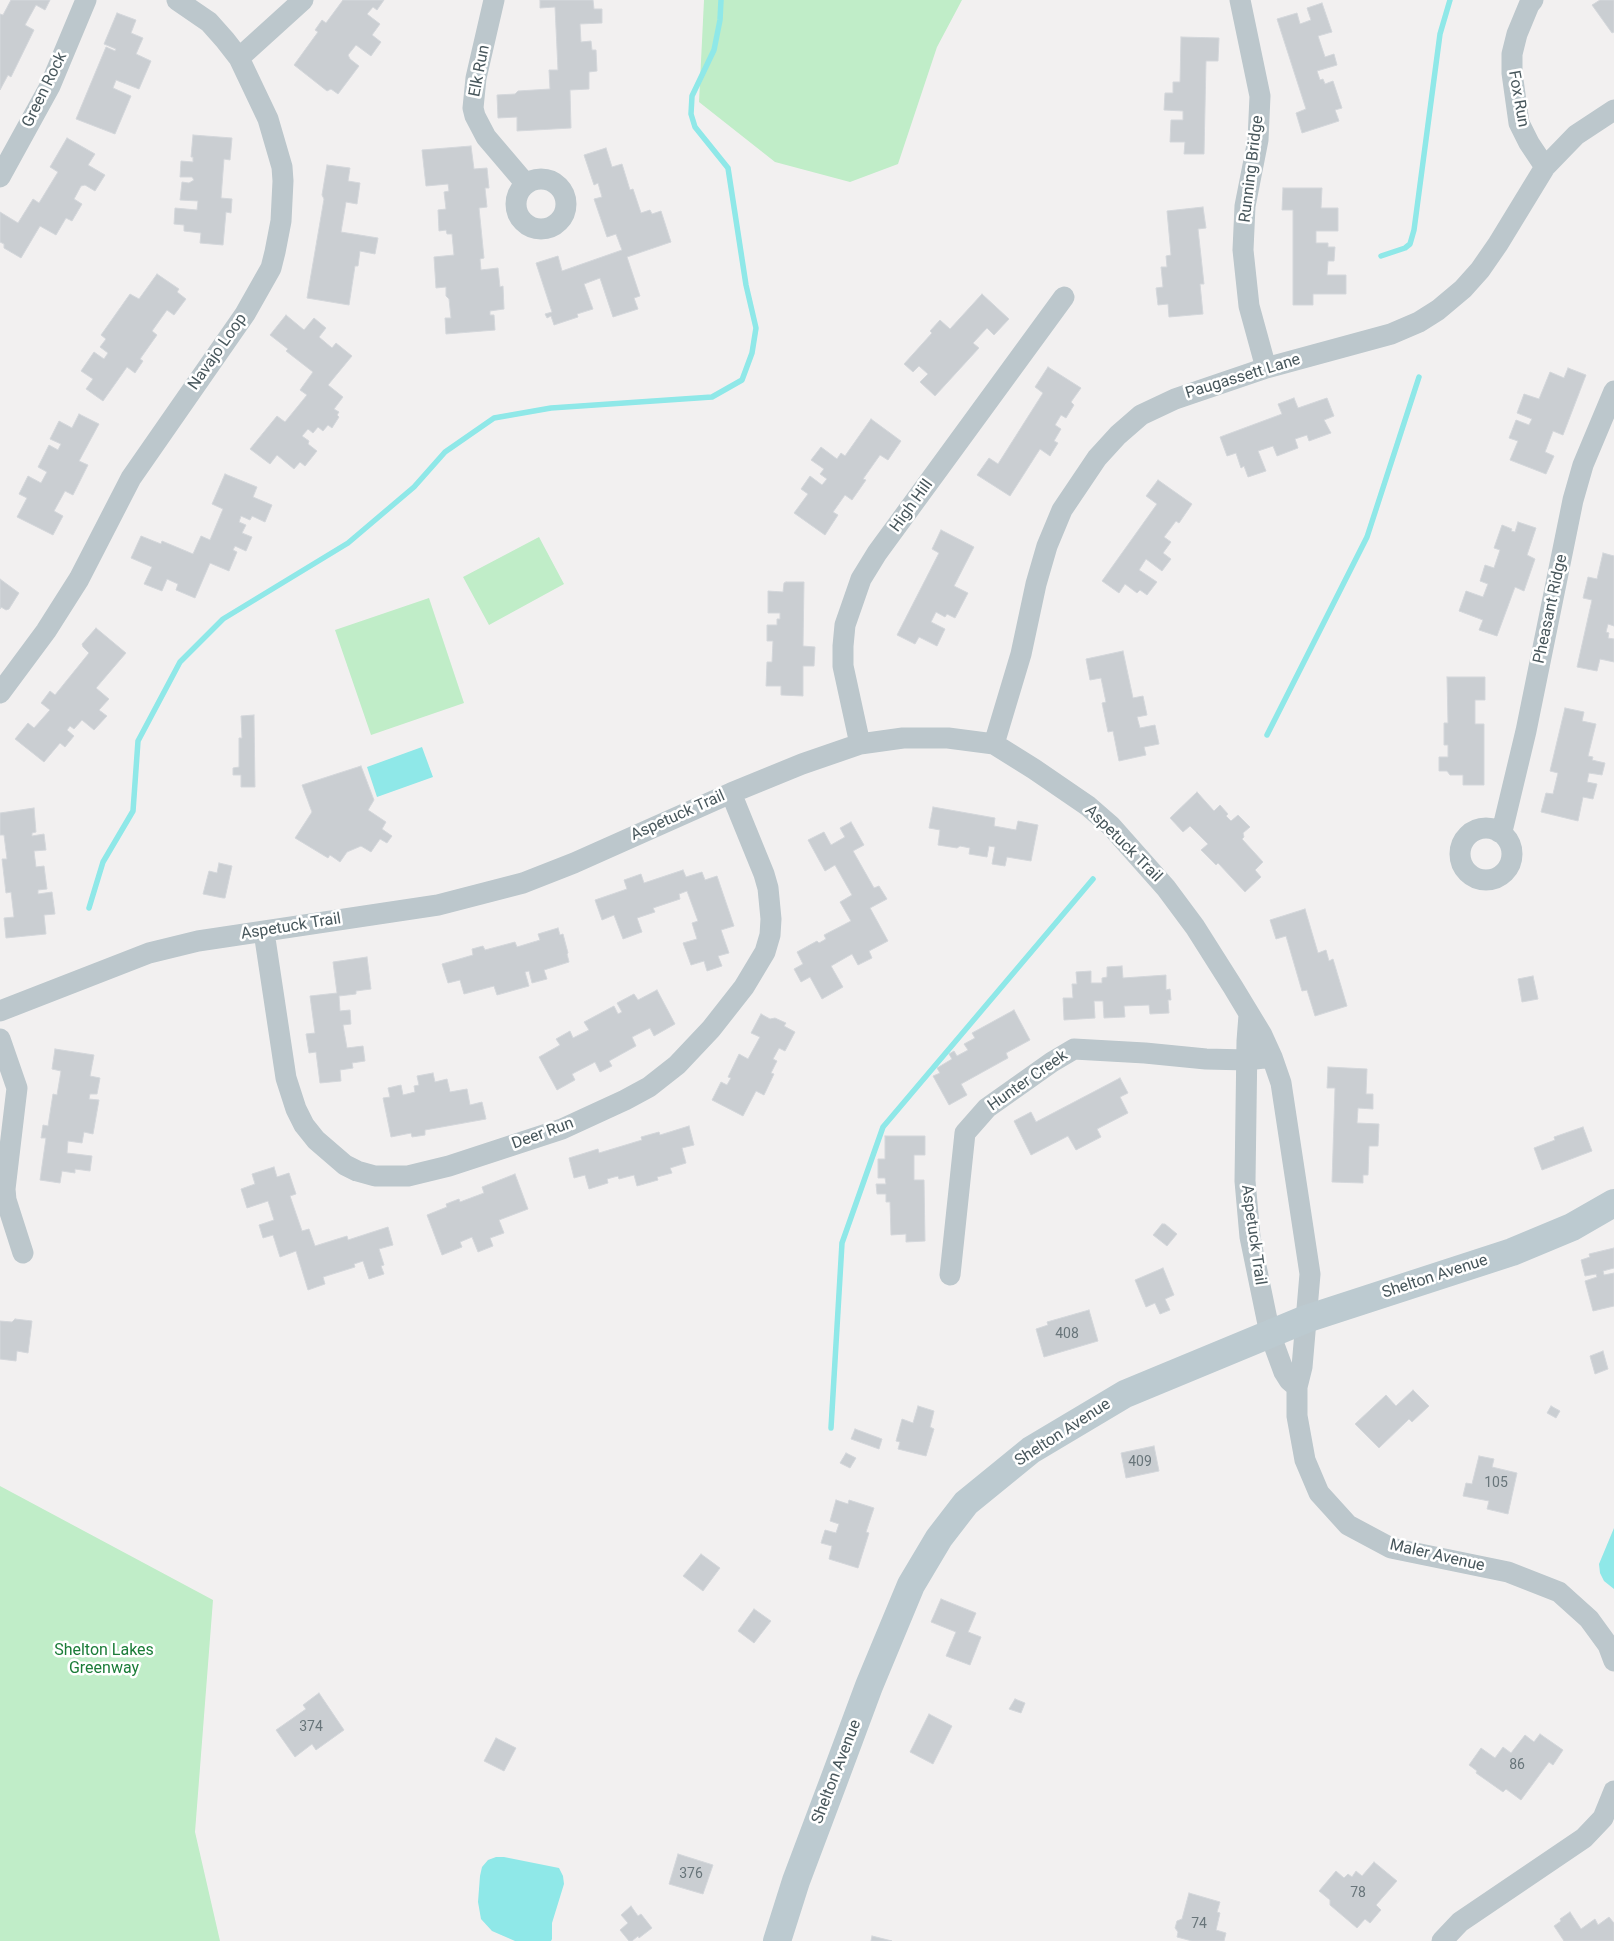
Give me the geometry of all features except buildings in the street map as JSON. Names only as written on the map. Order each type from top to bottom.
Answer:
[{"type":"main road","name":"Shelton Avenue","points":[[777,1941],[796,1881],[837,1772],[911,1585],[939,1538],[966,1503],[1032,1450],[1125,1394],[1306,1319],[1512,1252],[1572,1227],[1614,1203]]},
{"type":"street","name":"Green Rock","points":[[0,177],[50,86],[86,0]]},
{"type":"street","name":"Navajo Loop","points":[[0,693],[46,631],[79,579],[131,478],[245,314],[270,268],[281,221],[283,194],[282,167],[268,119],[239,58],[209,22],[177,0]]},
{"type":"street","points":[[239,58],[303,0]]},
{"type":"street","name":"Elk Run","points":[[494,0],[476,78],[474,116],[486,137],[526,184]]},
{"type":"street","name":"Running Bridge","points":[[1240,0],[1260,96],[1258,140],[1245,206],[1243,250],[1249,306],[1266,368]]},
{"type":"street","name":"Fox Run","points":[[1533,0],[1517,34],[1512,54],[1512,73],[1519,123],[1545,168]]},
{"type":"street","name":"Paugassett Lane","points":[[994,744],[1021,654],[1036,584],[1047,546],[1062,510],[1097,458],[1118,435],[1141,415],[1174,398],[1266,368],[1391,334],[1419,322],[1438,310],[1463,289],[1480,270],[1545,168],[1576,135],[1614,110]]},
{"type":"street","name":"High Hill","points":[[860,744],[843,666],[842,646],[845,624],[861,579],[877,553],[1064,297]]},
{"type":"street","name":"Pheasant Ridge","points":[[1499,832],[1503,827],[1526,730],[1573,500],[1583,465],[1614,391]]},
{"type":"street","name":"Aspetuck Trail","points":[[0,1010],[149,953],[198,941],[438,905],[523,883],[574,863],[731,793],[802,764],[860,744],[912,738],[948,738],[994,744],[1088,806],[1111,826],[1166,888],[1200,934],[1262,1035],[1281,1083],[1310,1274],[1306,1319]]},
{"type":"street","name":"Deer Run","points":[[264,932],[286,1078],[296,1109],[304,1125],[316,1140],[345,1165],[357,1171],[375,1176],[408,1176],[449,1166],[562,1129],[649,1087],[677,1065],[711,1029],[744,987],[765,952],[770,935],[771,919],[768,888],[764,874],[731,793]]},
{"type":"street","name":"Aspetuck Trail","points":[[1249,1015],[1246,1200],[1250,1237],[1270,1334]]},
{"type":"street","points":[[0,1039],[17,1088],[5,1190],[6,1200],[23,1253]]},
{"type":"street","name":"Hunter Creek","points":[[950,1275],[965,1133],[987,1108],[1052,1062],[1074,1049],[1206,1059],[1247,1060],[1272,1057]]},
{"type":"street","name":"Maler Avenue","points":[[1306,1319],[1302,1367],[1297,1387],[1297,1416],[1305,1460],[1318,1493],[1348,1525],[1391,1548],[1508,1572],[1559,1592],[1589,1619],[1608,1645],[1614,1661]]},
{"type":"street","points":[[1270,1334],[1284,1372],[1297,1387]]},
{"type":"street","points":[[1442,1941],[1460,1922],[1584,1838],[1602,1818],[1614,1791]]},
{"type":"green space","points":[[704,0],[962,0],[937,47],[898,164],[850,182],[775,162],[699,102]]},
{"type":"green space","points":[[539,537],[564,584],[489,625],[463,577]]},
{"type":"green space","points":[[429,598],[464,703],[371,735],[335,630]]},
{"type":"green space","name":"Shelton Lakes Greenway","points":[[0,1486],[213,1600],[195,1832],[220,1941],[0,1941]]},
{"type":"water","points":[[422,747],[433,777],[377,797],[367,767]]},
{"type":"water","points":[[1614,1528],[1614,1589],[1604,1581],[1600,1573],[1599,1564]]},
{"type":"water","points":[[496,1857],[559,1868],[564,1884],[552,1923],[551,1941],[515,1941],[492,1931],[481,1919],[478,1902],[482,1867],[488,1860]]},
{"type":"waterway","points":[[89,908],[103,862],[133,811],[138,741],[180,662],[223,619],[348,543],[414,487],[445,452],[494,418],[551,408],[712,397],[742,380],[752,353],[756,328],[746,285],[728,168],[695,127],[691,114],[692,96],[714,50],[720,20],[721,0]]},
{"type":"waterway","points":[[1381,256],[1405,248],[1410,244],[1414,230],[1440,34],[1450,0]]},
{"type":"waterway","points":[[1267,735],[1367,537],[1419,377]]},
{"type":"waterway","points":[[831,1428],[842,1243],[883,1127],[1093,879]]}]
